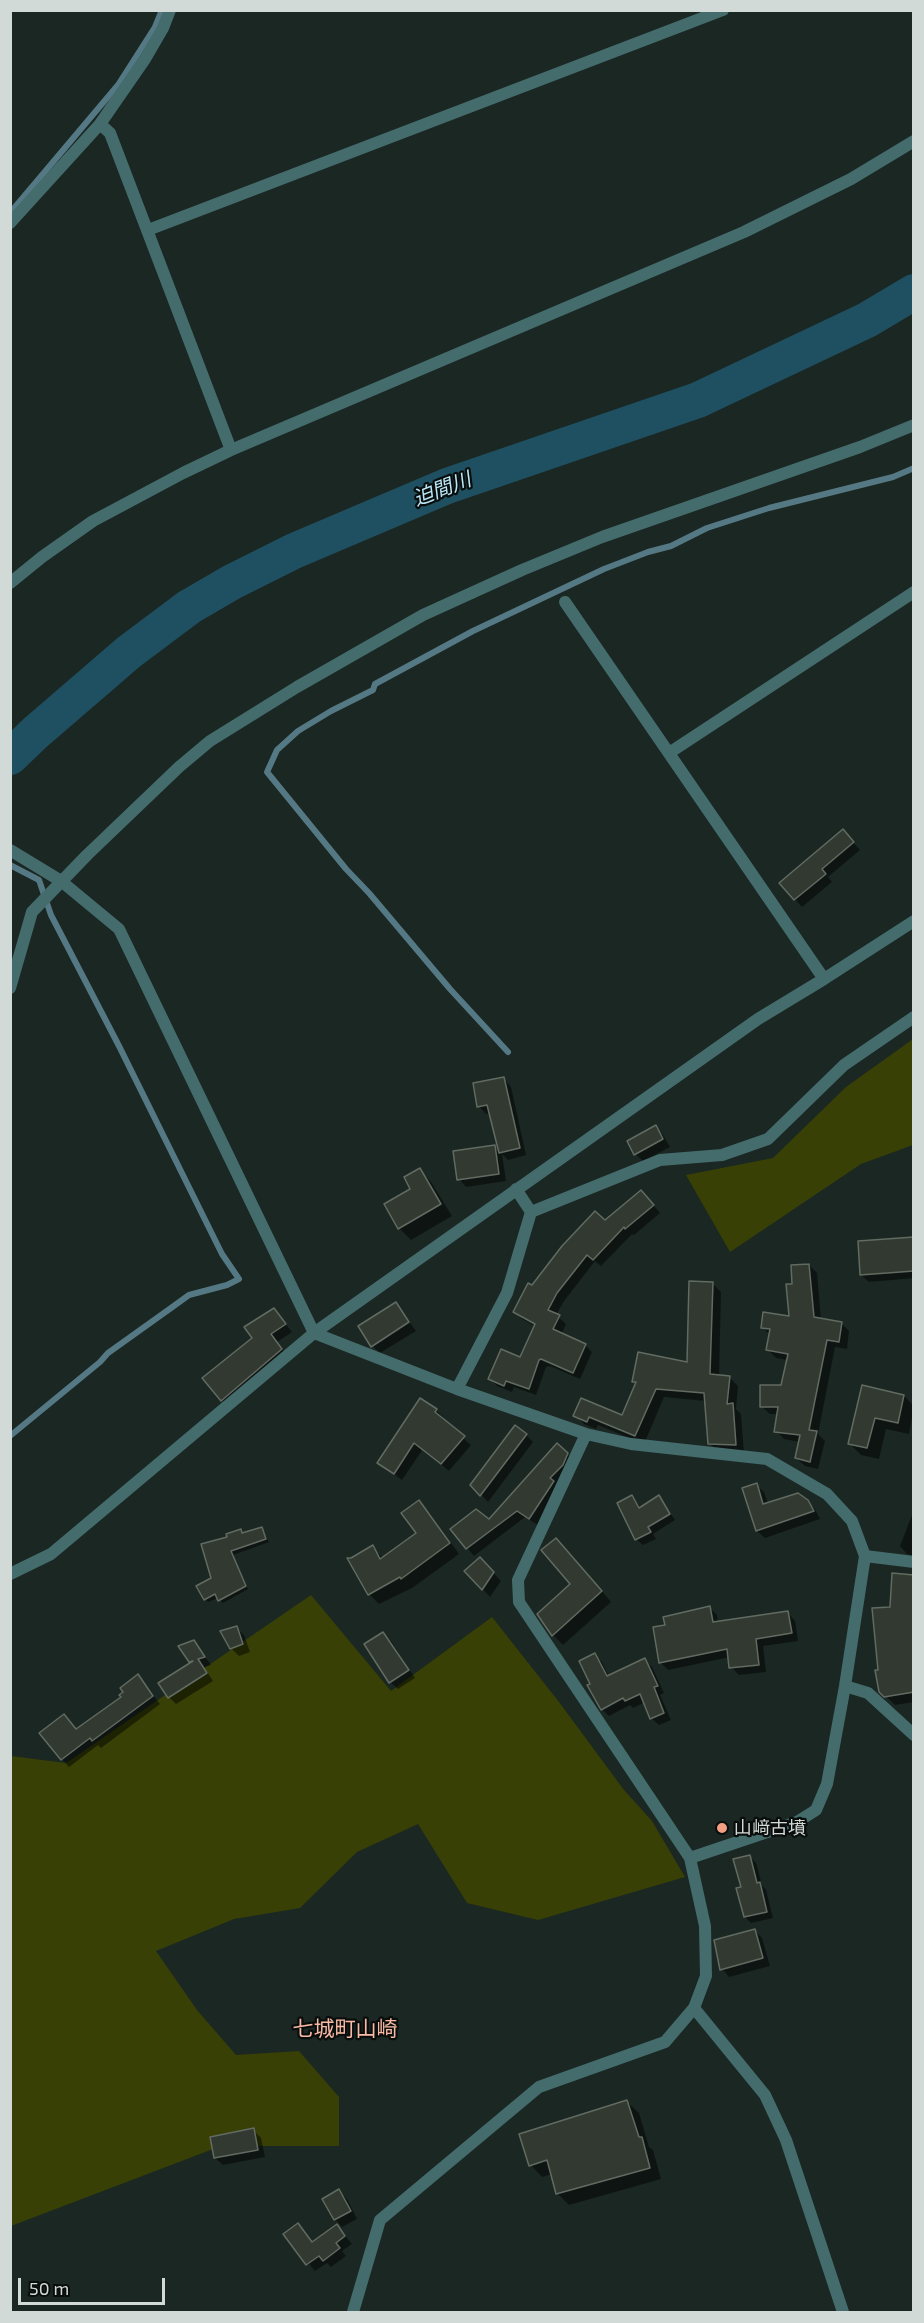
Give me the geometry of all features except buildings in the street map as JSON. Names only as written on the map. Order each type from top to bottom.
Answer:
[{"type":"street","points":[[10,223],[100,124],[145,59],[163,28],[170,10]]},
{"type":"street","points":[[148,230],[723,10]]},
{"type":"street","points":[[100,124],[110,133],[231,450]]},
{"type":"street","points":[[10,583],[51,550],[93,521],[231,450],[744,232],[851,179],[914,141]]},
{"type":"street","points":[[10,988],[32,912],[178,767],[210,741],[297,687],[423,615],[522,570],[602,537],[860,447],[914,425]]},
{"type":"street","points":[[669,753],[914,592]]},
{"type":"street","points":[[565,602],[824,980]]},
{"type":"street","points":[[10,850],[61,881],[118,929],[314,1333],[457,1389],[586,1434],[631,1444],[766,1460],[827,1494],[852,1521],[865,1556],[827,1784],[816,1810],[797,1822],[690,1858]]},
{"type":"street","points":[[10,1574],[51,1554],[314,1333],[758,1019],[824,980],[914,921]]},
{"type":"street","points":[[531,1212],[660,1160],[722,1155],[768,1139],[844,1065],[914,1017]]},
{"type":"street","points":[[457,1389],[507,1293],[531,1212],[516,1189]]},
{"type":"street","points":[[353,2313],[380,2220],[539,2087],[665,2042],[694,2008],[706,1976],[705,1926],[690,1858],[519,1602],[518,1580],[586,1434]]},
{"type":"street","points":[[865,1556],[914,1562]]},
{"type":"street","points":[[845,1686],[868,1692],[914,1735]]},
{"type":"street","points":[[694,2008],[765,2095],[786,2140],[843,2313]]},
{"type":"green space","points":[[913,1039],[913,1145],[861,1164],[730,1252],[686,1175],[773,1158],[846,1087]]},
{"type":"green space","points":[[311,1595],[391,1691],[492,1617],[624,1790],[652,1821],[685,1877],[538,1920],[467,1903],[418,1824],[357,1852],[300,1908],[234,1919],[156,1951],[197,2010],[236,2055],[299,2051],[339,2097],[339,2146],[221,2146],[11,2226],[11,1756],[66,1763]]},
{"type":"waterway","points":[[10,213],[118,85],[155,27],[162,10]]},
{"type":"waterway","name":"迫間川","points":[[10,757],[129,652],[189,607],[232,582],[294,551],[447,486],[698,400],[867,320],[914,292]]},
{"type":"waterway","points":[[508,1052],[346,869],[267,772],[277,750],[298,731],[373,690],[375,684],[473,631],[604,569],[671,546],[707,528],[769,508],[893,477],[914,468]]},
{"type":"waterway","points":[[10,865],[39,880],[51,915],[222,1254],[239,1279],[227,1285],[189,1295],[108,1353],[10,1436]]},
{"type":"place","name":"山﨑古墳","points":[[722,1828]]},
{"type":"district","name":"七城町山崎","points":[[345,2029]]}]
